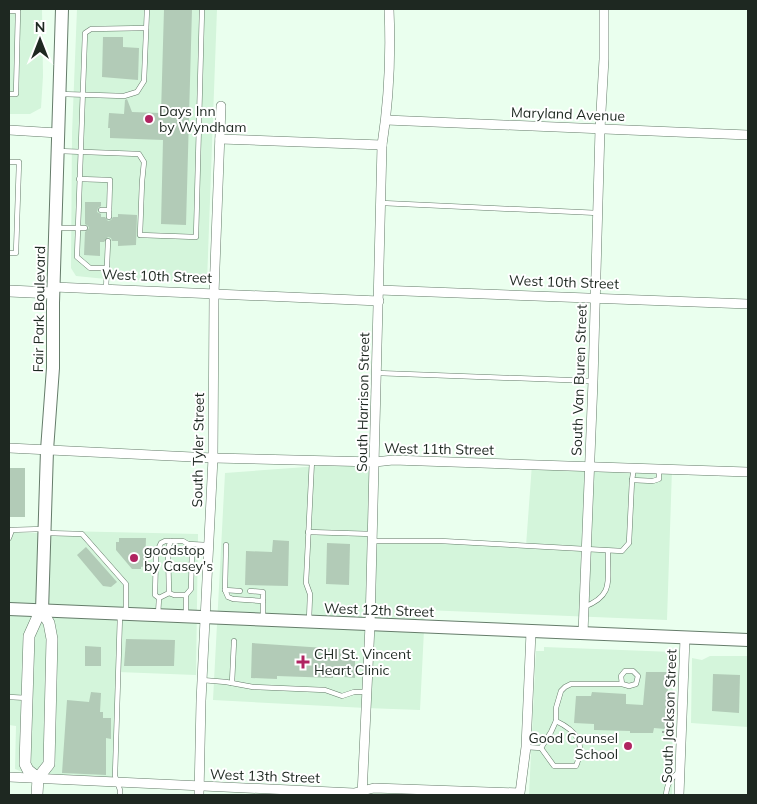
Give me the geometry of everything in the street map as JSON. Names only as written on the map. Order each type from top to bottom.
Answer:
[{"type":"main road","name":"Fair Park Boulevard","points":[[42,611],[47,450],[53,368],[62,9]]},
{"type":"main road","name":"West 12th Street","points":[[9,610],[748,640]]},
{"type":"street","name":"South Harrison Street","points":[[362,793],[370,625],[382,145],[386,120],[390,40],[389,9]]},
{"type":"street","name":"South Van Buren Street","points":[[583,633],[596,298],[604,9]]},
{"type":"street","name":"South Tyler Street","points":[[199,791],[202,680],[213,458],[214,294],[221,106]]},
{"type":"street","name":"Maryland Avenue","points":[[386,120],[748,135]]},
{"type":"street","points":[[9,130],[58,132]]},
{"type":"street","points":[[220,138],[382,145]]},
{"type":"street","name":"West 10th Street","points":[[9,291],[106,290],[378,301]]},
{"type":"street","name":"West 10th Street","points":[[379,290],[748,304]]},
{"type":"street","name":"West 11th Street","points":[[9,448],[213,458],[375,462],[393,460],[748,472]]},
{"type":"street","name":"Fair Park Boulevard","points":[[37,795],[38,778],[49,764],[52,638],[49,623],[42,611],[29,636],[25,764],[28,770],[38,778]]},
{"type":"street","points":[[518,794],[526,747],[530,632]]},
{"type":"street","name":"South Jackson Street","points":[[679,795],[686,638]]},
{"type":"street","name":"West 13th Street","points":[[9,777],[117,783],[199,791],[362,793],[374,788],[518,794]]},
{"type":"lane","points":[[59,94],[124,96],[137,92],[144,81],[147,9]]},
{"type":"lane","points":[[57,151],[139,154],[144,162],[140,235],[196,237],[202,9]]},
{"type":"lane","points":[[9,11],[18,11],[16,94],[9,94]]},
{"type":"lane","points":[[107,268],[90,268],[77,256],[86,33],[91,29],[146,28]]},
{"type":"lane","points":[[9,162],[19,162],[16,253],[9,253]]},
{"type":"lane","points":[[79,179],[110,180],[109,217]]},
{"type":"lane","points":[[382,203],[598,213]]},
{"type":"lane","points":[[78,210],[85,210]]},
{"type":"lane","points":[[101,210],[109,210]]},
{"type":"lane","points":[[56,228],[85,228]]},
{"type":"lane","points":[[100,246],[107,244],[106,290]]},
{"type":"lane","points":[[78,246],[85,246]]},
{"type":"lane","points":[[377,373],[593,381]]},
{"type":"lane","points":[[309,623],[310,594],[306,583],[312,460]]},
{"type":"lane","points":[[308,532],[372,538],[608,552],[622,551],[629,543],[634,468]]},
{"type":"lane","points":[[632,480],[653,481],[659,479],[659,469]]},
{"type":"lane","points":[[9,538],[10,530],[82,534],[126,584],[115,776],[120,795]]},
{"type":"lane","points":[[169,593],[168,548],[171,541]]},
{"type":"lane","points":[[158,616],[159,600],[155,594],[156,554],[161,543],[183,541],[192,550],[191,588],[186,595],[186,618]]},
{"type":"lane","points":[[188,544],[209,545]]},
{"type":"lane","points":[[226,545],[225,590],[228,598],[263,601]]},
{"type":"lane","points":[[584,607],[603,597],[607,589],[608,552]]},
{"type":"lane","points":[[225,590],[240,591]]},
{"type":"lane","points":[[250,591],[263,592],[263,621]]},
{"type":"lane","points":[[169,593],[186,595]]},
{"type":"lane","points":[[159,600],[169,593]]},
{"type":"lane","points":[[232,683],[234,641]]},
{"type":"lane","points":[[202,680],[253,687],[325,690],[342,696],[366,692]]},
{"type":"lane","points":[[541,748],[556,721],[556,708],[561,691],[565,687],[571,684],[622,684]]},
{"type":"lane","points":[[9,697],[28,698]]},
{"type":"lane","points":[[541,748],[554,766],[576,766],[580,752],[578,737],[567,726],[556,721]]},
{"type":"lane","points":[[526,747],[541,748]]},
{"type":"lane","points":[[666,795],[667,785],[671,778],[680,771]]},
{"type":"path","points":[[662,732],[671,732]]},
{"type":"shaded area","points":[[9,9],[42,9],[43,76],[41,108],[30,114],[9,114]]},
{"type":"shaded area","points":[[77,9],[217,9],[207,282],[106,279],[76,276],[71,268],[72,134]]},
{"type":"shaded area","points":[[375,462],[373,541],[441,541],[526,546],[532,464],[672,469],[667,620],[425,610],[420,710],[213,700],[225,473]]},
{"type":"shaded area","points":[[62,531],[198,534],[196,675],[118,672],[115,776],[117,783],[38,778],[15,769],[16,726],[9,725],[9,533],[49,533]]},
{"type":"shaded area","points":[[544,647],[673,652],[672,795],[529,795],[536,651],[544,651]]},
{"type":"shaded area","points":[[710,656],[748,656],[748,727],[691,723],[692,658],[702,660]]},
{"type":"building","name":"Days Inn by Wyndham","points":[[164,9],[192,9],[186,225],[161,224],[163,140],[110,138],[110,128],[108,128],[109,113],[124,114],[125,100],[127,99],[132,112],[161,113]]},
{"type":"building","points":[[103,37],[123,37],[123,47],[139,48],[138,80],[102,77]]},
{"type":"building","points":[[85,202],[101,202],[97,212],[108,221],[113,217],[118,217],[118,214],[137,215],[136,245],[118,246],[118,241],[112,241],[108,237],[104,242],[100,242],[100,256],[84,255],[85,232],[89,228],[85,224]]},
{"type":"building","points":[[9,468],[25,468],[25,517],[9,517]]},
{"type":"building","name":"goodstop by Casey's","points":[[119,538],[146,538],[145,566],[141,567],[141,569],[132,569],[116,550],[116,542],[119,542]]},
{"type":"building","points":[[273,540],[289,541],[288,586],[245,585],[246,551],[272,552]]},
{"type":"building","points":[[327,543],[350,544],[349,585],[326,584]]},
{"type":"building","name":"goodstop by Casey's","points":[[86,547],[117,582],[111,587],[103,586],[77,555]]},
{"type":"building","points":[[126,639],[175,640],[174,666],[124,666]]},
{"type":"building","name":"CHI St. Vincent Heart Clinic","points":[[252,643],[340,649],[341,651],[355,652],[355,678],[277,676],[277,679],[251,678]]},
{"type":"building","points":[[85,646],[101,647],[101,666],[85,666]]},
{"type":"building","points":[[646,672],[669,672],[665,729],[654,728],[653,733],[630,733],[630,731],[594,730],[594,724],[574,723],[576,696],[591,696],[592,692],[626,694],[626,704],[643,705]]},
{"type":"building","points":[[713,674],[740,675],[739,713],[712,711]]},
{"type":"building","points":[[91,692],[101,693],[100,712],[103,712],[103,718],[111,718],[111,739],[106,738],[106,775],[62,773],[67,700],[89,702]]},
{"type":"place","name":"Days Inn by Wyndham","points":[[149,119]]},
{"type":"place","name":"goodstop by Casey's","points":[[134,558]]},
{"type":"place","name":"CHI St. Vincent Heart Clinic","points":[[303,662]]},
{"type":"place","name":"Good Counsel School","points":[[628,746]]}]
